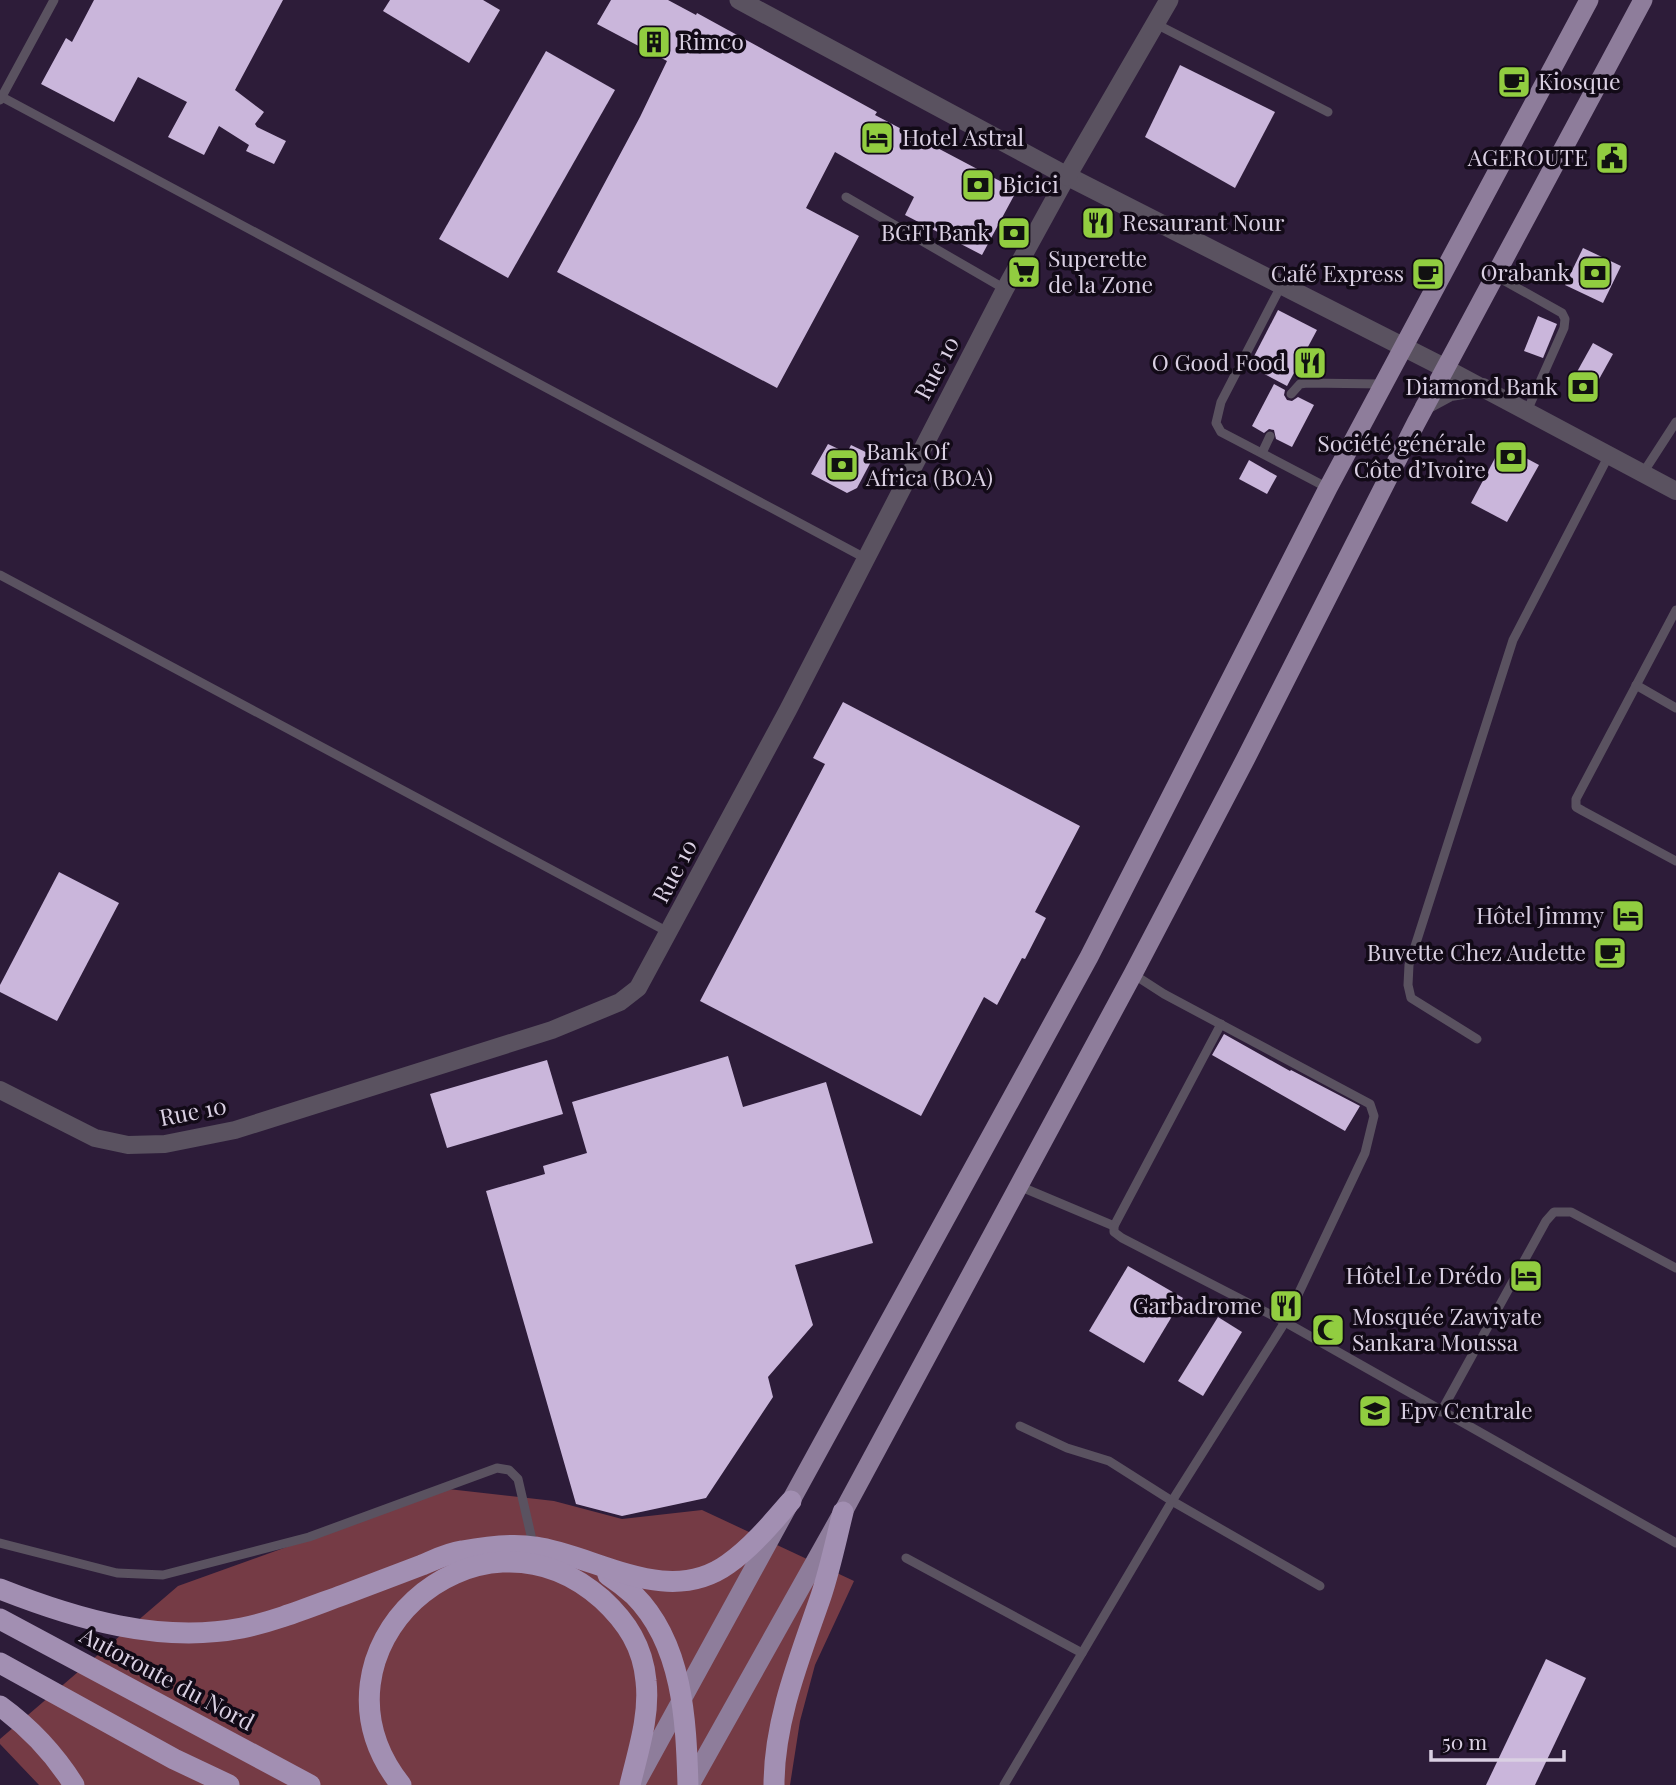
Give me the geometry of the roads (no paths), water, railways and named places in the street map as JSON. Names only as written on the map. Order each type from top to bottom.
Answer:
[{"type":"highway","points":[[0,1589],[54,1611],[106,1623],[160,1632],[206,1632],[242,1628],[307,1609],[459,1551],[533,1546],[574,1555],[644,1580],[683,1580],[705,1576],[727,1565],[767,1528],[791,1501]]},
{"type":"highway","points":[[774,1785],[774,1764],[789,1695],[822,1594],[844,1512]]},
{"type":"highway","points":[[401,1785],[382,1755],[373,1733],[369,1705],[369,1686],[384,1639],[411,1601],[435,1584],[457,1571],[515,1561],[540,1566],[574,1578],[615,1611],[640,1648],[647,1682],[647,1704],[630,1785]]},
{"type":"highway","points":[[596,1565],[633,1595],[649,1613],[674,1663],[687,1738],[689,1785]]},
{"type":"highway","name":"Autoroute du Nord","points":[[0,1619],[310,1785]]},
{"type":"highway","points":[[0,1663],[174,1759],[229,1785]]},
{"type":"highway","points":[[0,1706],[19,1719],[62,1767],[74,1785]]},
{"type":"main road","points":[[635,1785],[1089,957],[1382,384],[1589,0]]},
{"type":"main road","points":[[689,1785],[844,1512],[1133,974],[1424,406],[1643,0]]},
{"type":"street","points":[[739,0],[1068,176],[1483,387],[1676,491]]},
{"type":"street","points":[[1068,176],[1169,0]]},
{"type":"street","name":"Rue 10","points":[[0,1090],[95,1138],[128,1146],[165,1144],[235,1130],[552,1030],[620,1002],[638,988],[788,710],[1005,289],[1068,176]]},
{"type":"street","points":[[1424,406],[1450,391],[1483,387]]},
{"type":"lane","points":[[54,0],[1,97],[865,558]]},
{"type":"lane","points":[[1156,24],[1328,112]]},
{"type":"lane","points":[[846,197],[1005,289]]},
{"type":"lane","points":[[1494,275],[1562,313],[1564,319],[1564,328],[1527,411]]},
{"type":"lane","points":[[1282,284],[1217,412],[1216,423],[1221,432],[1328,488]]},
{"type":"lane","points":[[1292,394],[1300,384],[1307,383],[1382,384]]},
{"type":"lane","points":[[1643,473],[1676,422]]},
{"type":"lane","points":[[1262,453],[1270,436]]},
{"type":"lane","points":[[1477,1039],[1411,998],[1408,985],[1409,965],[1513,639],[1609,455]]},
{"type":"lane","points":[[0,575],[670,933]]},
{"type":"lane","points":[[1676,610],[1580,790],[1576,807],[1676,861]]},
{"type":"lane","points":[[1636,685],[1676,708]]},
{"type":"lane","points":[[1004,1785],[1172,1501],[1285,1322],[1365,1153],[1374,1110],[1370,1104],[1164,994],[1133,974]]},
{"type":"lane","points":[[1221,1024],[1114,1226],[1114,1232],[1285,1322],[1676,1543]]},
{"type":"lane","points":[[1019,1186],[1114,1226]]},
{"type":"lane","points":[[1441,1412],[1546,1221],[1554,1212],[1571,1212],[1676,1268]]},
{"type":"lane","points":[[1020,1426],[1068,1448],[1109,1461],[1172,1501],[1320,1586]]},
{"type":"lane","points":[[0,1543],[117,1573],[163,1575],[309,1537],[497,1468],[509,1470],[518,1479],[533,1546]]},
{"type":"lane","points":[[905,1558],[1082,1653]]},
{"type":"place","name":"Rimco","points":[[654,42]]},
{"type":"place","name":"Kiosque","points":[[1514,82]]},
{"type":"place","name":"Hotel Astral","points":[[877,138]]},
{"type":"place","name":"AGEROUTE","points":[[1612,158]]},
{"type":"place","name":"Bicici","points":[[978,185]]},
{"type":"place","name":"Resaurant Nour","points":[[1098,223]]},
{"type":"place","name":"BGFI Bank","points":[[1014,233]]},
{"type":"place","name":"Superette de la Zone","points":[[1024,272]]},
{"type":"place","name":"Orabank","points":[[1595,273]]},
{"type":"place","name":"Café Express","points":[[1428,274]]},
{"type":"place","name":"O Good Food","points":[[1310,363]]},
{"type":"place","name":"Diamond Bank","points":[[1583,387]]},
{"type":"place","name":"Société générale Côte d’Ivoire","points":[[1511,457]]},
{"type":"place","name":"Bank Of Africa (BOA)","points":[[842,465]]},
{"type":"place","name":"Hôtel Jimmy","points":[[1628,916]]},
{"type":"place","name":"Buvette Chez Audette","points":[[1610,953]]},
{"type":"place","name":"Hôtel Le Drédo","points":[[1526,1276]]},
{"type":"place","name":"Garbadrome","points":[[1286,1306]]},
{"type":"place","name":"Mosquée Zawiyate Sankara Moussa","points":[[1328,1330]]},
{"type":"place","name":"Epv Centrale","points":[[1375,1411]]}]
